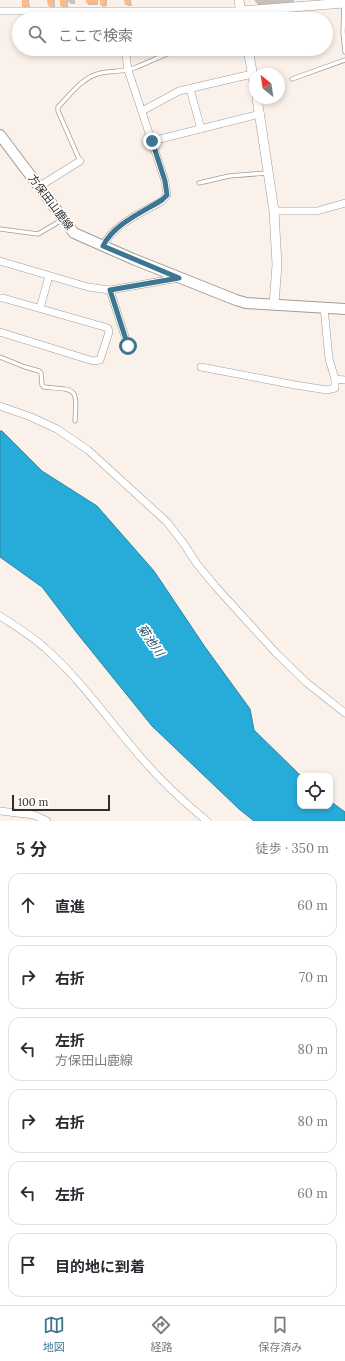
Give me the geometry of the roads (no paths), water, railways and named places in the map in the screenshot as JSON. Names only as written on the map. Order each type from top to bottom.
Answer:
[{"type":"main road","name":"方保田山鹿線","points":[[0,135],[74,233],[179,278],[246,303],[345,309]]},
{"type":"street","points":[[239,0],[241,12]]},
{"type":"street","points":[[268,12],[344,3]]},
{"type":"street","points":[[0,11],[31,12]]},
{"type":"street","points":[[103,246],[108,236],[124,223],[162,200],[167,195],[165,181],[128,70],[126,56]]},
{"type":"street","points":[[249,56],[251,68]]},
{"type":"street","points":[[142,111],[179,91],[249,75]]},
{"type":"street","points":[[190,88],[201,129]]},
{"type":"street","points":[[258,104],[274,211],[277,265],[274,304]]},
{"type":"street","points":[[152,141],[260,114]]},
{"type":"street","points":[[40,186],[80,161]]},
{"type":"street","points":[[274,211],[317,210],[345,203]]},
{"type":"street","points":[[0,261],[88,287],[110,290],[179,278]]},
{"type":"street","points":[[40,308],[50,276]]},
{"type":"street","points":[[110,290],[128,346]]},
{"type":"street","points":[[0,298],[108,328],[109,332],[100,360],[93,361],[0,332]]},
{"type":"street","points":[[201,367],[327,390],[335,388],[335,379],[329,359],[324,307]]},
{"type":"street","points":[[335,379],[345,380]]},
{"type":"street","points":[[0,406],[31,417],[56,429],[93,454],[166,522],[216,587],[276,653],[307,683],[345,713]]},
{"type":"street","points":[[0,616],[29,635],[65,666],[100,706],[133,749],[165,783],[207,821]]},
{"type":"street","points":[[0,810],[34,815],[47,821]]},
{"type":"lane","points":[[344,3],[343,32],[345,52]]},
{"type":"lane","points":[[80,161],[58,111],[58,107],[87,78],[101,73],[128,70],[159,56]]},
{"type":"lane","points":[[292,79],[345,60]]},
{"type":"lane","points":[[199,184],[229,176],[268,173]]},
{"type":"lane","points":[[0,228],[38,234],[63,219]]},
{"type":"lane","points":[[0,357],[39,371],[41,373],[42,385],[44,387],[68,389],[72,392],[75,396],[76,402],[75,421]]},
{"type":"water","name":"菊池川","points":[[0,431],[2,431],[42,471],[97,506],[154,571],[205,647],[250,709],[254,730],[298,773],[297,809],[333,809],[333,803],[345,812],[345,821],[254,821],[239,809],[152,726],[42,587],[0,557]]}]
